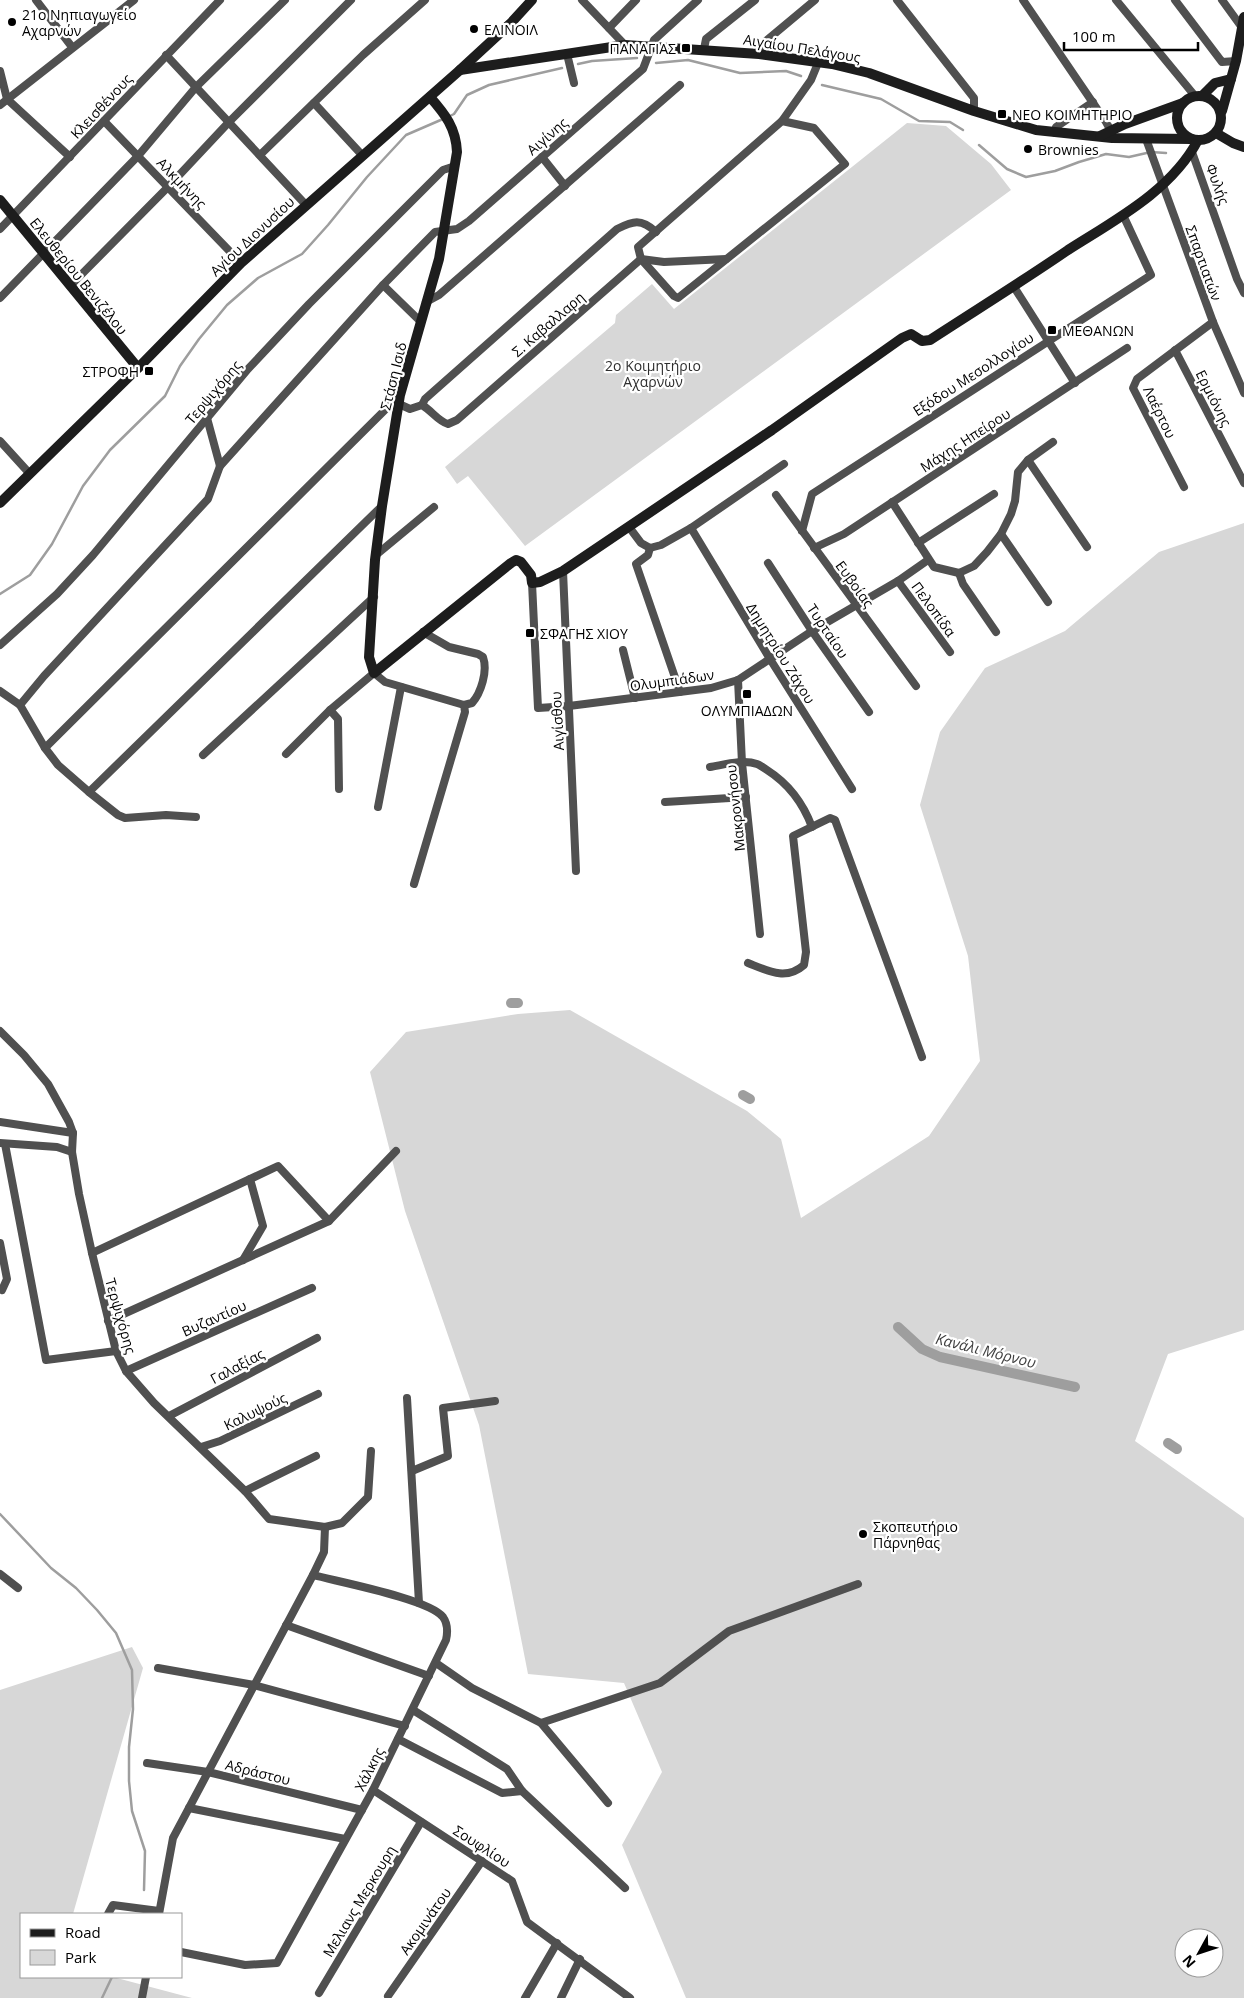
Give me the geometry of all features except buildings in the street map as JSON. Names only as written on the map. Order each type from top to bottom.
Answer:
[{"type":"street","points":[[36,0],[72,47]]},
{"type":"street","points":[[0,105],[134,0]]},
{"type":"street","name":"Κλεισθένους","points":[[0,228],[220,0]]},
{"type":"street","points":[[0,298],[138,156],[196,87],[285,0]]},
{"type":"street","points":[[70,286],[229,122],[351,0]]},
{"type":"street","points":[[260,156],[363,55],[425,0]]},
{"type":"street","name":"Αγίου Διονυσίου","points":[[0,503],[138,368],[241,263],[460,70],[511,23],[532,0]]},
{"type":"street","points":[[582,0],[625,45]]},
{"type":"street","points":[[609,28],[636,0]]},
{"type":"street","points":[[650,47],[654,40],[698,0]]},
{"type":"street","points":[[704,50],[706,39],[755,0]]},
{"type":"street","points":[[759,54],[760,46],[815,0]]},
{"type":"street","points":[[897,0],[974,98],[974,111]]},
{"type":"street","points":[[1023,0],[1093,102],[1110,131]]},
{"type":"street","points":[[1116,0],[1199,96],[1215,102],[1222,111]]},
{"type":"street","points":[[1175,0],[1222,62],[1236,61]]},
{"type":"street","points":[[1222,0],[1243,29]]},
{"type":"street","points":[[1183,103],[1177,116],[1178,123],[1184,134],[1194,139],[1211,137],[1216,133],[1222,121],[1222,111],[1236,61],[1244,17]]},
{"type":"street","name":"Αιγαίου Πελάγους","points":[[460,70],[625,45],[759,54],[818,62],[869,73],[974,111],[1036,130],[1099,137],[1194,139]]},
{"type":"street","name":"Αιγίνης","points":[[220,466],[383,285],[435,232],[457,229],[469,221],[643,69],[650,47]]},
{"type":"street","points":[[568,54],[574,83]]},
{"type":"street","points":[[166,55],[306,205]]},
{"type":"street","points":[[782,121],[814,128],[845,164],[678,298],[674,296],[641,258],[638,247],[782,121],[811,80],[818,62]]},
{"type":"street","points":[[0,71],[6,99],[70,157]]},
{"type":"street","points":[[1099,137],[1199,96],[1215,83],[1231,79]]},
{"type":"street","points":[[426,302],[439,295],[680,85]]},
{"type":"street","name":"Στάση Ισιδ","points":[[374,673],[369,657],[376,555],[382,506],[400,399],[439,260],[457,144],[452,124],[430,97]]},
{"type":"street","points":[[1055,133],[1056,127],[1093,102]]},
{"type":"street","points":[[314,103],[362,155]]},
{"type":"street","name":"Αλκμήνης","points":[[104,121],[241,263]]},
{"type":"street","points":[[1216,133],[1244,148]]},
{"type":"street","name":"Σπαρτιατών","points":[[1146,139],[1213,322],[1244,393]]},
{"type":"street","name":"Φυλής","points":[[1194,139],[1192,152],[1237,279],[1244,293]]},
{"type":"street","points":[[286,754],[330,710],[423,632],[516,560],[522,562],[530,575],[532,583],[540,582],[563,571],[772,430],[902,338],[911,334],[922,341],[930,340],[1123,214],[1163,185],[1192,152]]},
{"type":"street","points":[[542,157],[565,186]]},
{"type":"street","name":"Τερψιχόρης","points":[[0,644],[51,600],[93,555],[248,369],[309,304],[443,170],[454,166]]},
{"type":"street","name":"Ελευθερίου Βενιζέλου","points":[[0,200],[138,368]]},
{"type":"street","name":"Εξόδου Μεσολλογίου","points":[[802,531],[812,494],[1151,275],[1123,214]]},
{"type":"street","points":[[45,748],[400,399],[410,409],[422,405],[425,399],[617,229],[632,222],[647,224],[656,232]]},
{"type":"street","points":[[641,258],[664,262],[727,259]]},
{"type":"street","name":"Σ. Καβαλλαρη","points":[[422,405],[431,411],[441,422],[448,424],[457,420],[641,258]]},
{"type":"street","points":[[383,285],[421,322]]},
{"type":"street","points":[[1014,286],[1074,383]]},
{"type":"street","name":"Λαέρτου","points":[[1184,486],[1133,388],[1137,378],[1213,322]]},
{"type":"street","name":"Μάχης Ηπείρου","points":[[814,548],[844,534],[1127,348]]},
{"type":"street","name":"Ερμιόνης","points":[[1176,350],[1244,484]]},
{"type":"street","points":[[20,704],[50,669],[208,499],[220,466],[207,418]]},
{"type":"street","points":[[0,441],[30,474]]},
{"type":"street","points":[[892,502],[934,567],[959,573],[974,566],[1001,534],[1015,501],[1018,472],[1028,460],[1053,442]]},
{"type":"street","points":[[1028,460],[1087,547]]},
{"type":"street","points":[[629,527],[641,543],[650,548],[661,545],[691,528],[784,464]]},
{"type":"street","points":[[918,543],[994,494]]},
{"type":"street","name":"Ευβοίας","points":[[776,495],[855,606],[916,686]]},
{"type":"street","points":[[89,792],[382,506]]},
{"type":"street","points":[[376,555],[434,507]]},
{"type":"street","name":"Δημητρίου Ζάχου","points":[[691,528],[770,659],[852,789]]},
{"type":"street","points":[[1001,534],[1048,602]]},
{"type":"street","points":[[650,548],[648,555],[636,564],[680,692]]},
{"type":"street","name":"Ολυμπιάδων","points":[[532,583],[538,708],[569,706],[711,688],[738,680],[812,631],[928,560]]},
{"type":"street","name":"Τυρταίου","points":[[768,563],[812,631],[869,712]]},
{"type":"street","name":"Αιγίσθου","points":[[563,571],[576,871]]},
{"type":"street","points":[[959,573],[963,584],[996,632]]},
{"type":"street","name":"Πελοπίδα","points":[[898,580],[950,652]]},
{"type":"street","points":[[203,755],[374,597]]},
{"type":"street","points":[[374,673],[385,682],[401,687],[464,705],[472,703],[480,689],[485,670],[483,657],[449,647],[423,632]]},
{"type":"street","points":[[623,650],[635,698]]},
{"type":"street","name":"Μακρονήσου","points":[[738,680],[742,763],[760,934]]},
{"type":"street","points":[[378,806],[401,687]]},
{"type":"street","points":[[0,692],[20,704],[45,748],[58,765],[89,792],[125,818],[166,815],[196,817]]},
{"type":"street","points":[[414,884],[465,712],[464,705]]},
{"type":"street","points":[[330,710],[338,719],[339,789]]},
{"type":"street","points":[[710,767],[742,763],[756,764],[777,776],[794,793],[812,827]]},
{"type":"street","points":[[665,802],[746,797]]},
{"type":"street","points":[[748,963],[766,970],[787,974],[796,972],[804,965],[806,952],[793,836],[830,818],[835,820],[922,1057]]},
{"type":"street","name":"Τερψιχόρης","points":[[0,1031],[24,1055],[48,1084],[73,1133],[72,1152],[92,1253],[116,1351],[126,1371],[154,1403],[202,1447],[245,1491],[269,1519],[325,1527]]},
{"type":"street","points":[[0,1122],[73,1133]]},
{"type":"street","points":[[72,1152],[65,1148],[2,1144],[46,1360],[116,1351]]},
{"type":"street","points":[[108,1321],[329,1221],[396,1151]]},
{"type":"street","points":[[92,1253],[278,1166],[329,1221]]},
{"type":"street","points":[[243,1260],[263,1226],[250,1179]]},
{"type":"street","points":[[0,1243],[7,1279],[2,1290]]},
{"type":"street","name":"Βυζαντίου","points":[[126,1371],[312,1288]]},
{"type":"street","name":"Γαλαξίας","points":[[169,1416],[316,1338]]},
{"type":"street","name":"Καλυψούς","points":[[202,1447],[220,1441],[318,1394]]},
{"type":"street","points":[[407,1398],[419,1603]]},
{"type":"street","points":[[412,1471],[448,1456],[443,1408],[495,1401]]},
{"type":"street","points":[[109,1913],[113,1905],[159,1913],[173,1838],[313,1575],[324,1552],[325,1527],[342,1523],[368,1497],[370,1451]]},
{"type":"street","points":[[245,1491],[316,1456]]},
{"type":"street","name":"Χάλκης","points":[[182,1952],[245,1965],[277,1963],[362,1810],[446,1640],[447,1624],[442,1616],[419,1603],[313,1575]]},
{"type":"street","points":[[1,1578],[18,1588]]},
{"type":"street","points":[[541,1722],[660,1683],[728,1631],[858,1584]]},
{"type":"street","points":[[286,1625],[429,1676]]},
{"type":"street","points":[[436,1663],[472,1688],[541,1722],[608,1804]]},
{"type":"street","points":[[158,1668],[254,1685],[405,1726]]},
{"type":"street","points":[[413,1710],[506,1768],[522,1791],[624,1888]]},
{"type":"street","points":[[398,1739],[502,1794],[522,1791]]},
{"type":"street","name":"Αδράστου","points":[[147,1763],[208,1772],[362,1810]]},
{"type":"street","name":"Σουφλίου","points":[[372,1790],[512,1881],[527,1922],[630,1998]]},
{"type":"street","points":[[189,1808],[345,1840]]},
{"type":"street","name":"Μελιανς Μερκουρη","points":[[319,1993],[421,1822]]},
{"type":"street","name":"Ακομινάτου","points":[[388,1996],[482,1861]]},
{"type":"street","points":[[525,1998],[557,1943]]},
{"type":"street","points":[[561,1998],[580,1960]]},
{"type":"street","points":[[142,1998],[146,1978]]},
{"type":"green space","name":"2ο Κοιμητήριο Αχαρνών","points":[[907,123],[946,126],[991,164],[1011,190],[525,546],[468,476],[457,484],[445,467],[615,323],[616,315],[652,284],[674,309]]},
{"type":"green space","points":[[1244,523],[1244,1330],[1168,1354],[1135,1441],[1244,1518],[1244,1998],[686,1998],[622,1845],[662,1772],[624,1683],[528,1674],[479,1425],[405,1211],[370,1072],[406,1032],[518,1014],[570,1010],[747,1111],[781,1139],[801,1218],[929,1136],[980,1061],[968,956],[920,805],[940,732],[985,668],[1065,631],[1159,552]]},
{"type":"green space","points":[[132,1647],[143,1668],[73,1913],[20,1913],[20,1978],[117,1978],[192,1998],[0,1998],[0,1690]]},
{"type":"waterway","points":[[578,64],[592,61],[637,58]]},
{"type":"waterway","points":[[656,63],[688,60],[740,73],[786,71],[801,76]]},
{"type":"waterway","points":[[448,117],[454,114],[467,95],[489,85],[562,68]]},
{"type":"waterway","points":[[822,85],[881,99],[919,121],[950,122],[963,130]]},
{"type":"waterway","points":[[0,594],[30,575],[52,544],[83,486],[110,450],[165,396],[180,366],[227,305],[258,278],[302,254],[367,177],[406,135],[443,119]]},
{"type":"waterway","points":[[979,145],[1007,169],[1026,177],[1055,171],[1106,154],[1129,157],[1151,152],[1166,153]]},
{"type":"waterway","name":"Κανάλι Μόρνου","points":[[511,1003],[518,1003]]},
{"type":"waterway","name":"Κανάλι Μόρνου","points":[[743,1095],[750,1099]]},
{"type":"waterway","name":"Κανάλι Μόρνου","points":[[898,1327],[922,1349],[940,1357],[1075,1387]]},
{"type":"waterway","name":"Κανάλι Μόρνου","points":[[1168,1443],[1177,1449]]},
{"type":"waterway","points":[[0,1514],[51,1568],[76,1588],[97,1610],[116,1633],[132,1670],[133,1709],[129,1747],[129,1781],[132,1811],[145,1851],[144,1890]]},
{"type":"waterway","points":[[102,1998],[112,1978]]},
{"type":"place","name":"21ο Νηπιαγωγείο Αχαρνών","points":[[12,22]]},
{"type":"place","name":"ΕΛΙΝΟΙΛ","points":[[474,29]]},
{"type":"place","name":"ΠΑΝΑΓΙΑΣ","points":[[686,48]]},
{"type":"place","name":"ΝΕΟ ΚΟΙΜΗΤΗΡΙΟ","points":[[1002,114]]},
{"type":"place","name":"Brownies","points":[[1028,149]]},
{"type":"place","name":"ΜΕΘΑΝΩΝ","points":[[1052,330]]},
{"type":"place","name":"ΣΤΡΟΦΗ","points":[[149,371]]},
{"type":"place","name":"ΣΦΑΓΗΣ ΧΙΟΥ","points":[[530,633]]},
{"type":"place","name":"ΟΛΥΜΠΙΑΔΩΝ","points":[[747,694]]},
{"type":"place","name":"Σκοπευτήριο Πάρνηθας","points":[[863,1534]]}]
